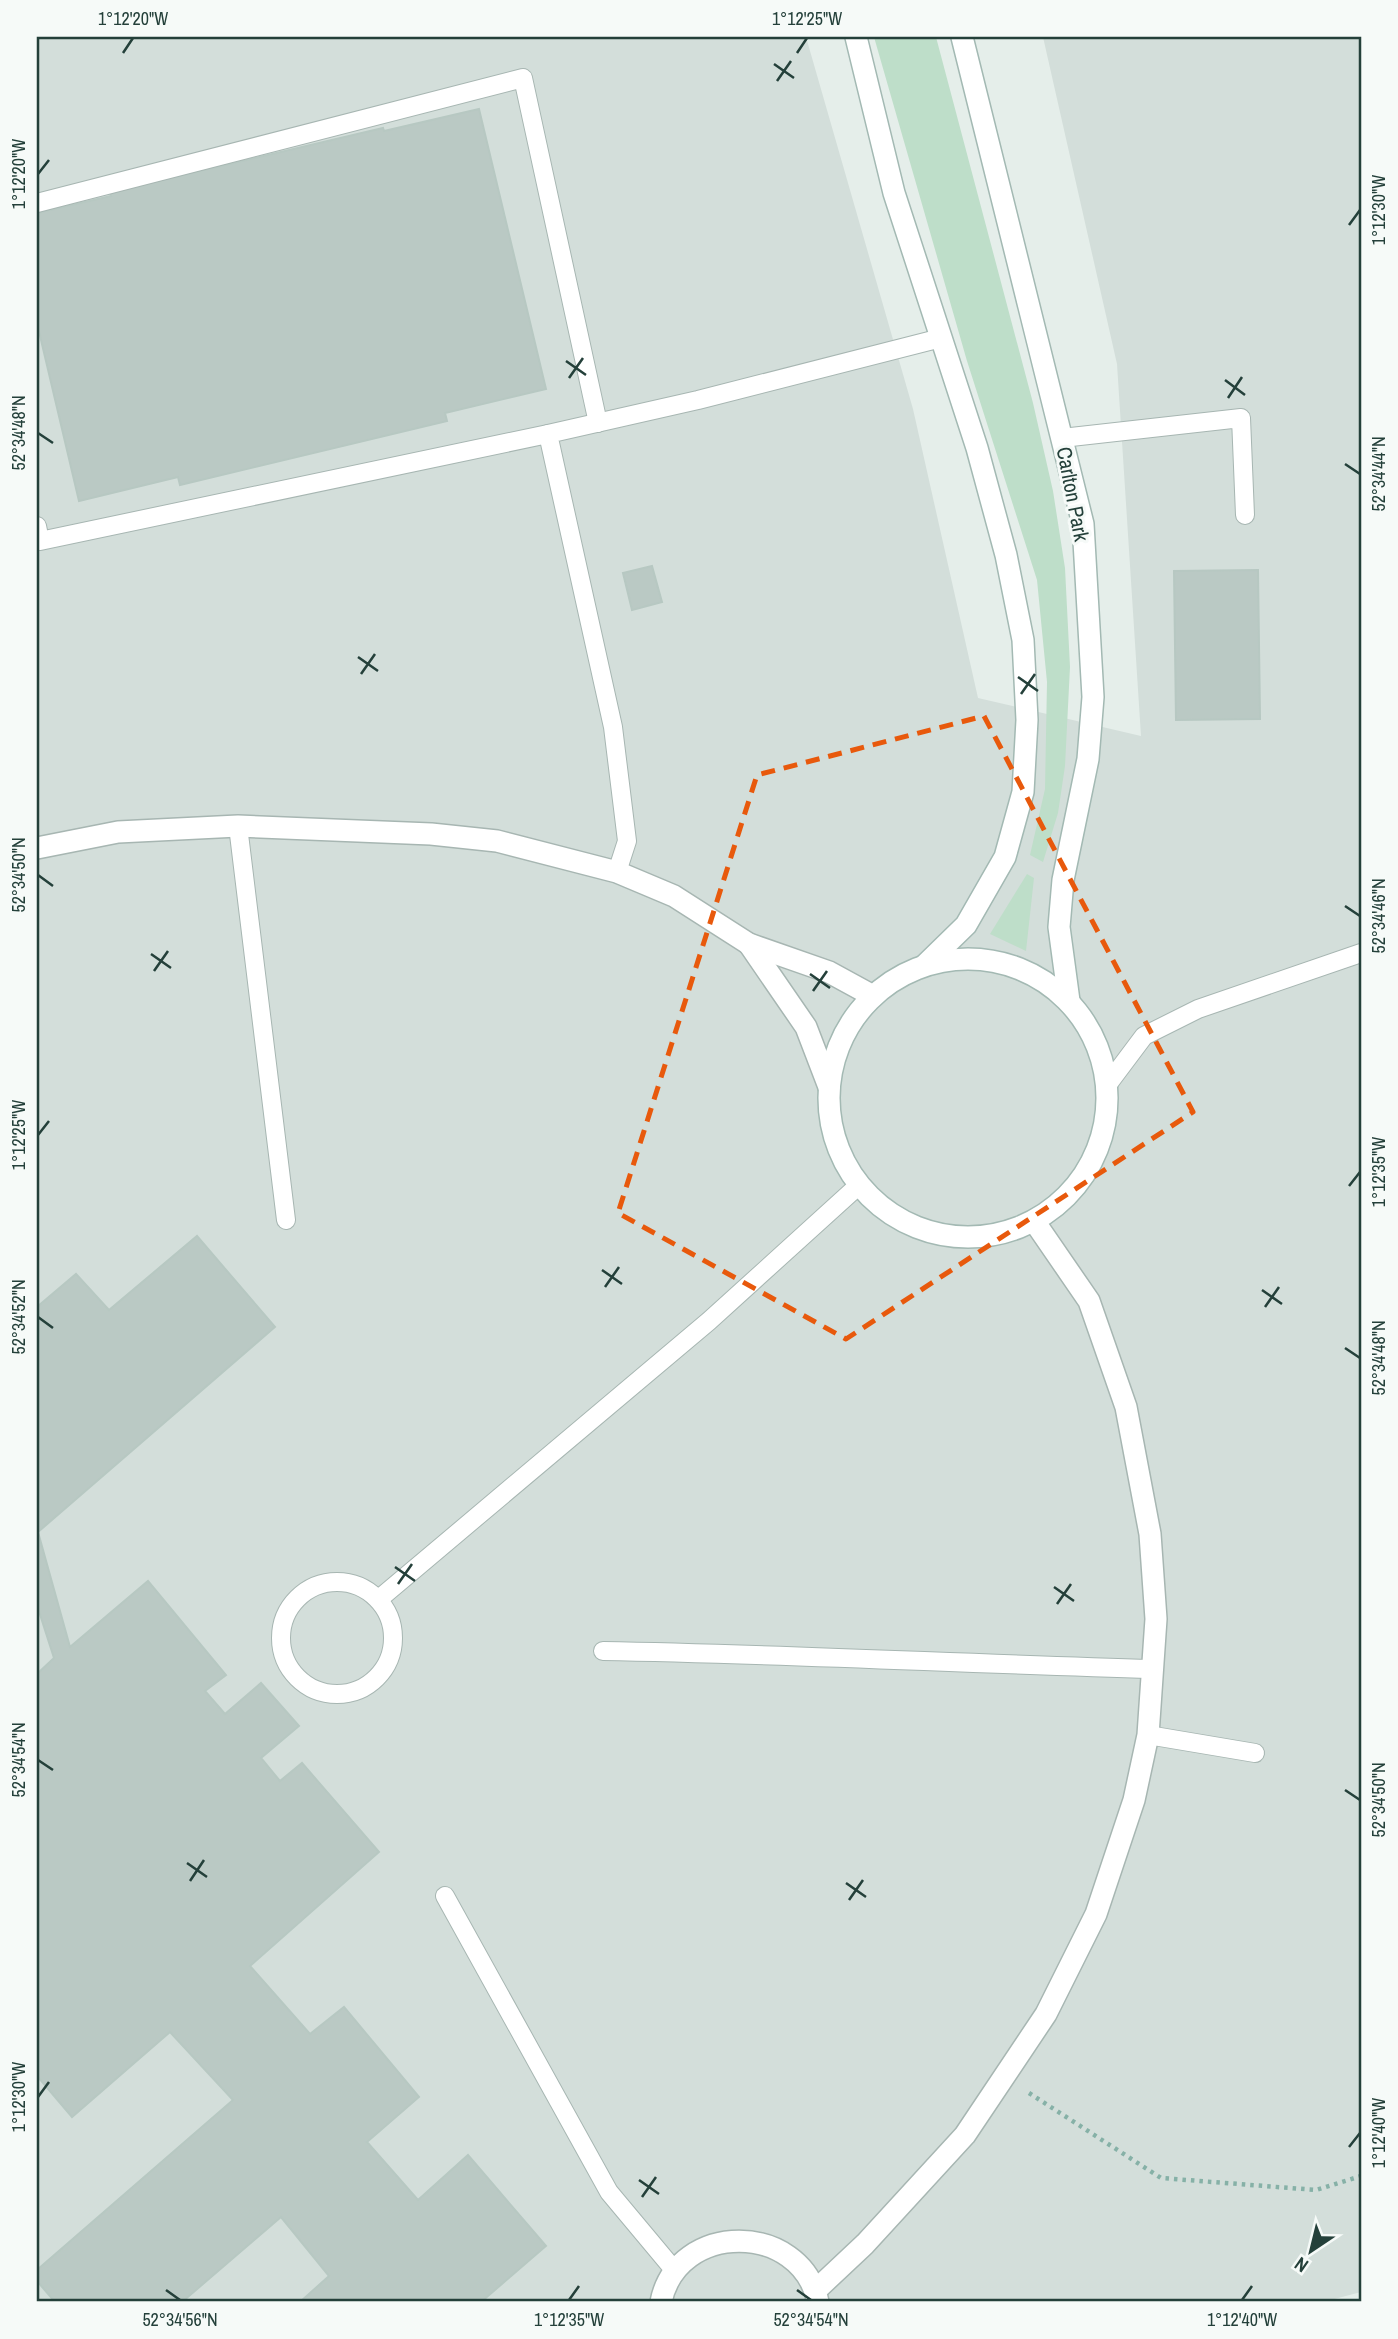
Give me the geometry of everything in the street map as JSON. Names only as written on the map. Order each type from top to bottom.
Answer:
[{"type":"street","points":[[856,37],[894,192],[976,448],[1006,555],[1023,640],[1027,720],[1023,792],[1005,857],[966,925],[925,965]]},
{"type":"street","name":"Carlton Park","points":[[962,37],[1083,524],[1093,697],[1088,759],[1063,880],[1059,927],[1069,1001]]},
{"type":"street","points":[[37,848],[118,832],[238,826],[431,834],[497,841],[617,872],[674,896],[749,944],[829,972],[873,996]]},
{"type":"street","points":[[749,944],[806,1027],[829,1087]]},
{"type":"street","points":[[963,958],[1002,962],[1038,977],[1069,1001],[1095,1040],[1108,1084],[1105,1126],[1091,1164],[1067,1197],[1034,1221],[988,1236],[940,1235],[895,1216],[859,1185],[841,1155],[831,1121],[829,1087],[836,1053],[851,1022],[873,996],[898,978],[925,965],[963,958]]},
{"type":"street","points":[[661,2302],[675,2271],[693,2255],[715,2244],[739,2240],[763,2243],[785,2254],[803,2270],[817,2297],[965,2135],[1046,2014],[1096,1914],[1134,1800],[1148,1735],[1156,1619],[1150,1534],[1126,1407],[1089,1301],[1034,1221]]},
{"type":"lane","points":[[37,203],[523,78],[598,423]]},
{"type":"lane","points":[[37,526],[40,541],[598,423],[942,338]]},
{"type":"lane","points":[[1062,438],[1241,418],[1245,515]]},
{"type":"lane","points":[[548,434],[612,727],[627,841],[617,872]]},
{"type":"lane","points":[[238,826],[286,1220]]},
{"type":"lane","points":[[1108,1084],[1144,1036],[1198,1009],[1361,953]]},
{"type":"lane","points":[[379,1599],[709,1321],[859,1185]]},
{"type":"lane","points":[[325,1582],[354,1585],[379,1599],[388,1614],[393,1632],[392,1650],[386,1666],[375,1680],[359,1690],[342,1695],[324,1693],[293,1675],[284,1658],[280,1639],[283,1620],[292,1602],[307,1590],[325,1582]]},
{"type":"lane","points":[[603,1651],[1153,1669]]},
{"type":"lane","points":[[1148,1735],[1255,1753]]},
{"type":"lane","points":[[445,1896],[609,2192],[675,2271]]},
{"type":"path","points":[[1005,2078],[1161,2178],[1316,2190],[1361,2176]]},
{"type":"highlighted area","points":[[984,716],[1193,1112],[846,1339],[618,1213],[757,775]]},
{"type":"shaded area","points":[[37,37],[806,37],[913,409],[978,698],[1141,736],[1117,364],[1043,37],[1361,37],[1361,2292],[1323,2302],[37,2302]]},
{"type":"green space","points":[[874,37],[936,37],[1033,403],[1053,491],[1065,568],[1070,667],[1065,766],[1058,813],[1043,862],[1030,855],[1045,789],[1047,682],[1037,580],[967,361]]},
{"type":"green space","points":[[1027,874],[1034,878],[1026,951],[990,934]]},
{"type":"building","points":[[479,109],[546,389],[445,413],[447,421],[180,485],[178,477],[79,501],[37,323],[37,213],[111,196],[110,192],[383,128],[384,131]]},
{"type":"building","points":[[652,566],[662,602],[632,610],[623,573]]},
{"type":"building","points":[[1258,570],[1260,719],[1176,720],[1174,571]]},
{"type":"building","points":[[197,1236],[275,1327],[38,1532],[70,1647],[148,1581],[226,1675],[205,1691],[225,1714],[261,1683],[299,1726],[261,1758],[280,1781],[302,1763],[379,1852],[250,1966],[310,2034],[344,2007],[419,2097],[367,2142],[418,2200],[468,2155],[546,2246],[481,2302],[300,2302],[329,2276],[281,2217],[182,2302],[55,2302],[37,2281],[37,2270],[233,2100],[170,2032],[72,2117],[37,2076],[37,1674],[54,1658],[37,1605],[37,1307],[76,1274],[109,1310]]}]
